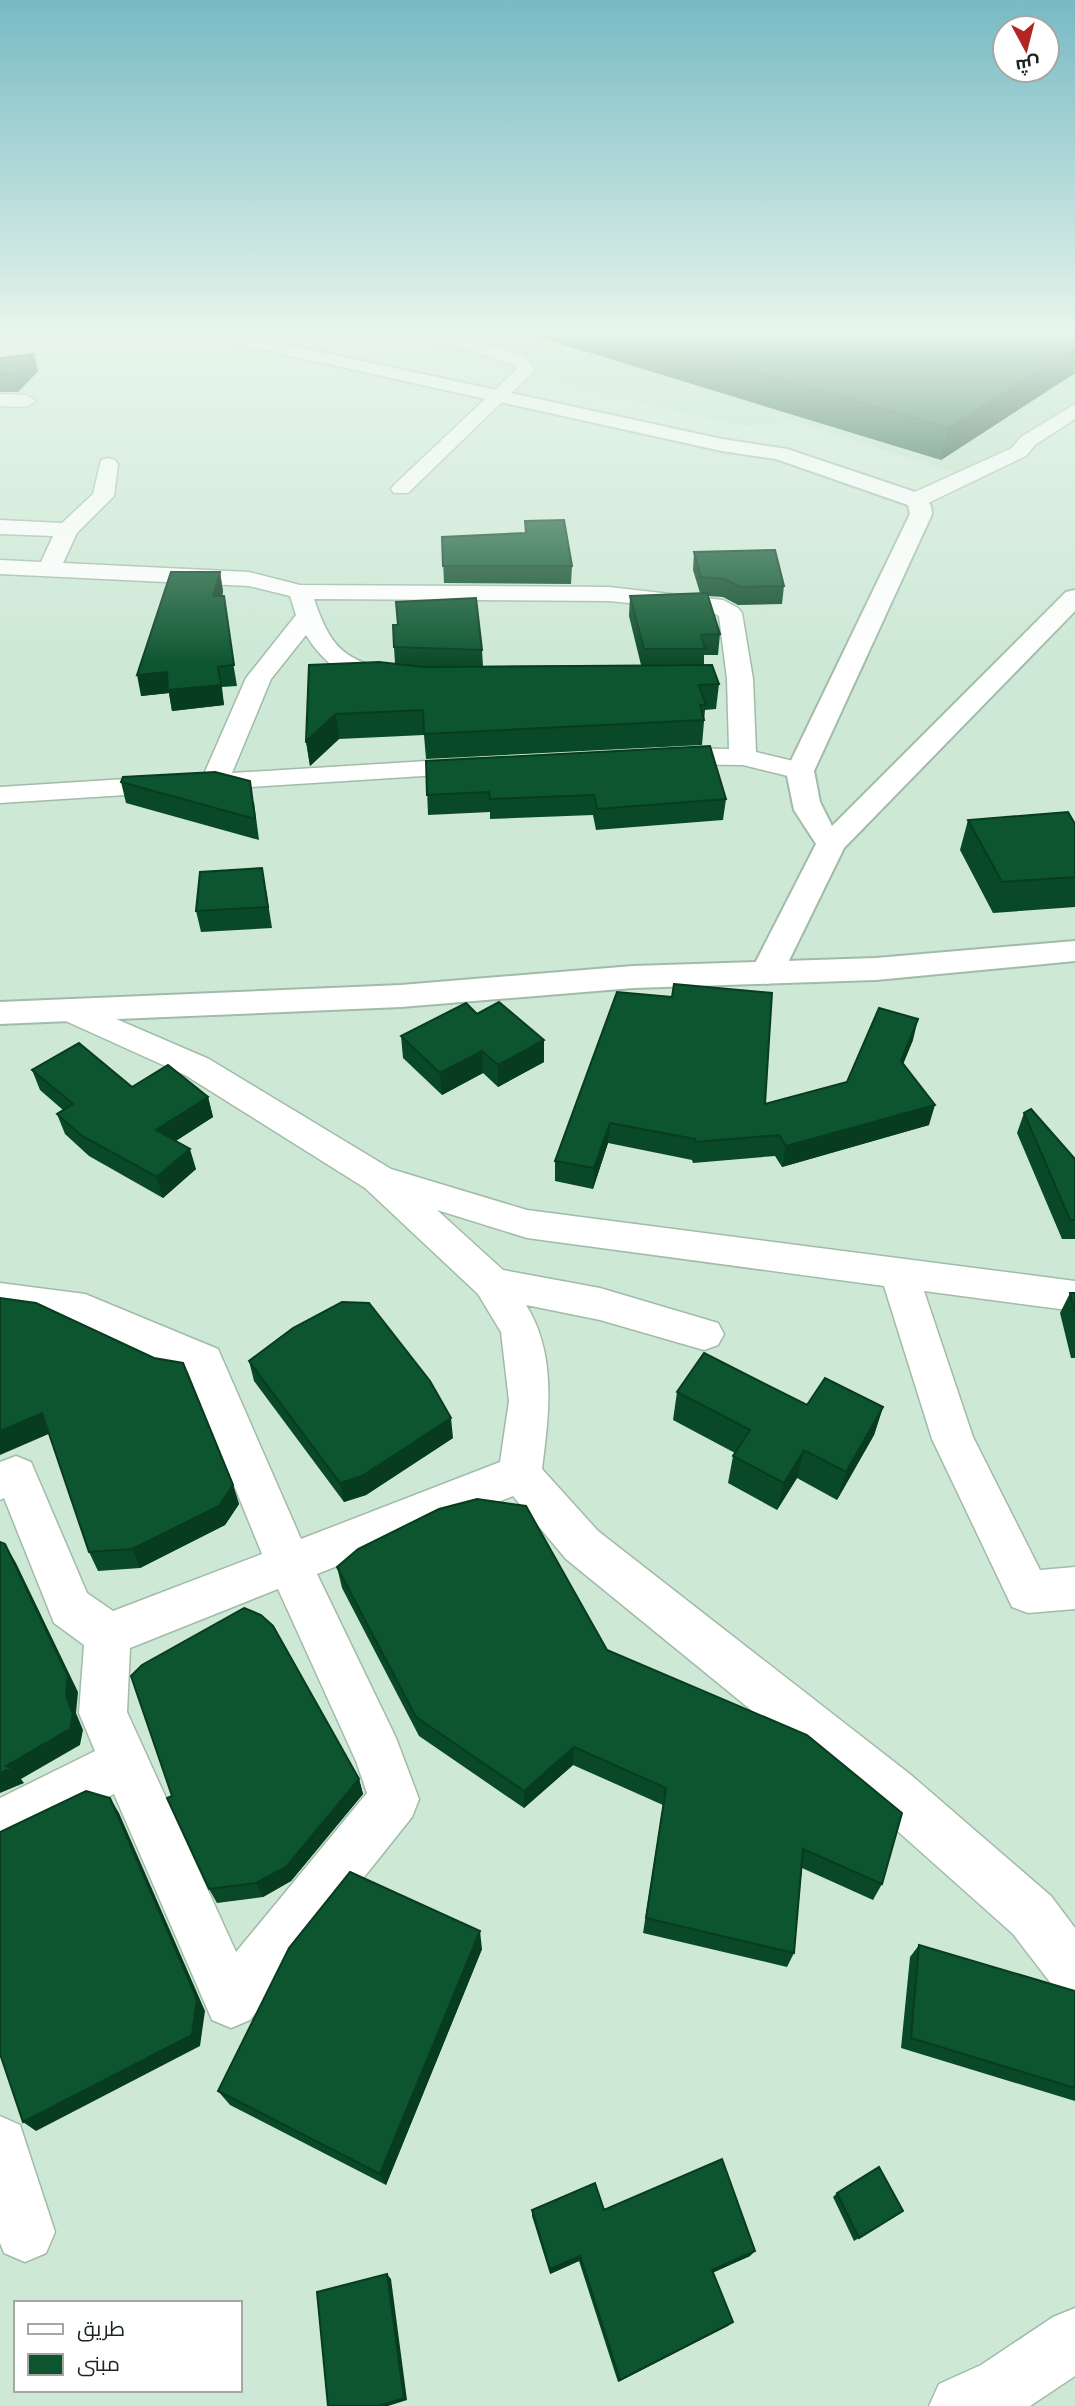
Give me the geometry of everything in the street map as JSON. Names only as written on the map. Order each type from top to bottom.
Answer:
[{"type":"street","points":[[401,489],[449,442]]},
{"type":"street","points":[[710,442],[780,453],[916,500],[920,506],[921,514],[800,771],[802,797],[808,815],[831,844]]},
{"type":"street","points":[[762,442],[780,453]]},
{"type":"street","points":[[916,500],[1019,452],[1028,442]]},
{"type":"street","points":[[49,569],[67,530],[103,496],[108,464]]},
{"type":"street","points":[[0,527],[67,530]]},
{"type":"street","points":[[0,567],[249,579],[300,592],[608,594],[715,605],[730,613],[740,679],[743,757]]},
{"type":"street","points":[[300,592],[308,616],[326,651],[338,661],[377,676],[413,680]]},
{"type":"street","points":[[766,973],[831,844],[1075,597]]},
{"type":"street","points":[[215,781],[259,678],[308,616]]},
{"type":"street","points":[[713,679],[740,679]]},
{"type":"street","points":[[631,758],[687,755],[743,757],[800,771]]},
{"type":"street","points":[[0,795],[506,765]]},
{"type":"street","points":[[0,1013],[401,996],[633,977],[876,969],[1075,951]]},
{"type":"street","points":[[70,1010],[197,1067],[377,1178],[492,1283],[521,1330],[530,1401],[520,1474],[582,1545],[893,1793],[1032,1914],[1075,1970]]},
{"type":"street","points":[[377,1178],[527,1224],[1075,1296]]},
{"type":"street","points":[[898,1273],[953,1439],[1028,1592],[1075,1588]]},
{"type":"street","points":[[492,1283],[600,1304],[704,1334]]},
{"type":"street","points":[[0,1299],[85,1310],[204,1361],[288,1563],[379,1755],[394,1799],[231,2001],[103,1713],[108,1635]]},
{"type":"street","points":[[108,1635],[520,1474]]},
{"type":"street","points":[[0,1481],[16,1475],[70,1608],[108,1635]]},
{"type":"street","points":[[0,1825],[126,1762]]},
{"type":"street","points":[[0,2145],[25,2232]]},
{"type":"street","points":[[961,2406],[1003,2386],[1075,2339]]},
{"type":"shaded area","points":[[859,442],[1021,442],[970,477]]},
{"type":"building","points":[[564,520],[572,566],[443,566],[442,537],[526,533],[525,521]]},
{"type":"building","points":[[775,550],[784,586],[740,587],[725,579],[701,577],[694,552]]},
{"type":"building","points":[[171,572],[220,572],[213,596],[224,596],[234,665],[218,667],[221,685],[168,690],[167,672],[137,675]]},
{"type":"building","points":[[707,593],[720,634],[701,635],[705,649],[644,649],[630,596]]},
{"type":"building","points":[[476,598],[482,650],[394,647],[393,625],[398,625],[396,602]]},
{"type":"building","points":[[379,662],[424,667],[712,665],[719,684],[699,685],[706,705],[700,705],[704,720],[424,734],[423,710],[336,714],[306,741],[309,665]]},
{"type":"building","points":[[710,746],[726,799],[597,809],[594,795],[490,799],[489,792],[427,795],[426,761]]},
{"type":"building","points":[[215,772],[250,781],[255,819],[121,782],[123,777]]},
{"type":"building","points":[[1068,812],[1075,824],[1075,877],[1002,882],[968,820]]},
{"type":"building","points":[[262,868],[268,907],[196,911],[200,872]]},
{"type":"building","points":[[674,984],[772,993],[765,1104],[847,1082],[879,1008],[918,1019],[901,1061],[935,1105],[786,1146],[779,1135],[695,1142],[695,1139],[610,1123],[594,1168],[555,1161],[617,992],[672,997]]},
{"type":"building","points":[[499,1002],[544,1040],[498,1065],[482,1051],[440,1073],[401,1036],[466,1003],[477,1014]]},
{"type":"building","points":[[79,1043],[132,1087],[168,1065],[208,1097],[156,1130],[190,1149],[157,1177],[82,1136],[57,1114],[73,1104],[32,1070]]},
{"type":"building","points":[[1031,1109],[1075,1159],[1075,1220],[1070,1220],[1024,1113]]},
{"type":"building","points":[[1070,1293],[1075,1293],[1075,1314]]},
{"type":"building","points":[[0,1298],[36,1303],[154,1358],[183,1363],[233,1485],[219,1506],[132,1549],[89,1552],[42,1413],[0,1431]]},
{"type":"building","points":[[342,1302],[369,1303],[430,1381],[451,1418],[362,1476],[340,1483],[249,1361],[293,1328]]},
{"type":"building","points":[[704,1353],[807,1405],[825,1378],[883,1407],[846,1472],[804,1450],[784,1483],[733,1456],[750,1430],[677,1392]]},
{"type":"building","points":[[477,1499],[526,1506],[607,1650],[807,1735],[902,1813],[882,1884],[803,1849],[794,1953],[646,1918],[666,1788],[574,1747],[524,1791],[416,1717],[337,1567],[358,1549],[439,1509]]},
{"type":"building","points":[[0,1542],[5,1544],[68,1676],[66,1696],[73,1714],[70,1729],[6,1766],[12,1768],[0,1773]]},
{"type":"building","points":[[244,1608],[261,1615],[273,1626],[359,1779],[286,1867],[256,1883],[209,1889],[167,1798],[172,1796],[131,1676],[142,1665]]},
{"type":"building","points":[[86,1791],[110,1798],[197,1999],[192,2035],[23,2122],[0,2054],[0,1832]]},
{"type":"building","points":[[350,1872],[480,1931],[380,2174],[218,2091],[289,1948]]},
{"type":"building","points":[[919,1945],[1075,1991],[1075,2088],[911,2038]]},
{"type":"building","points":[[722,2159],[755,2251],[712,2270],[733,2322],[620,2380],[580,2256],[550,2269],[532,2210],[595,2183],[604,2210]]},
{"type":"building","points":[[879,2167],[903,2211],[859,2238],[837,2193]]},
{"type":"building","points":[[387,2274],[404,2398],[378,2406],[328,2406],[317,2292]]}]
